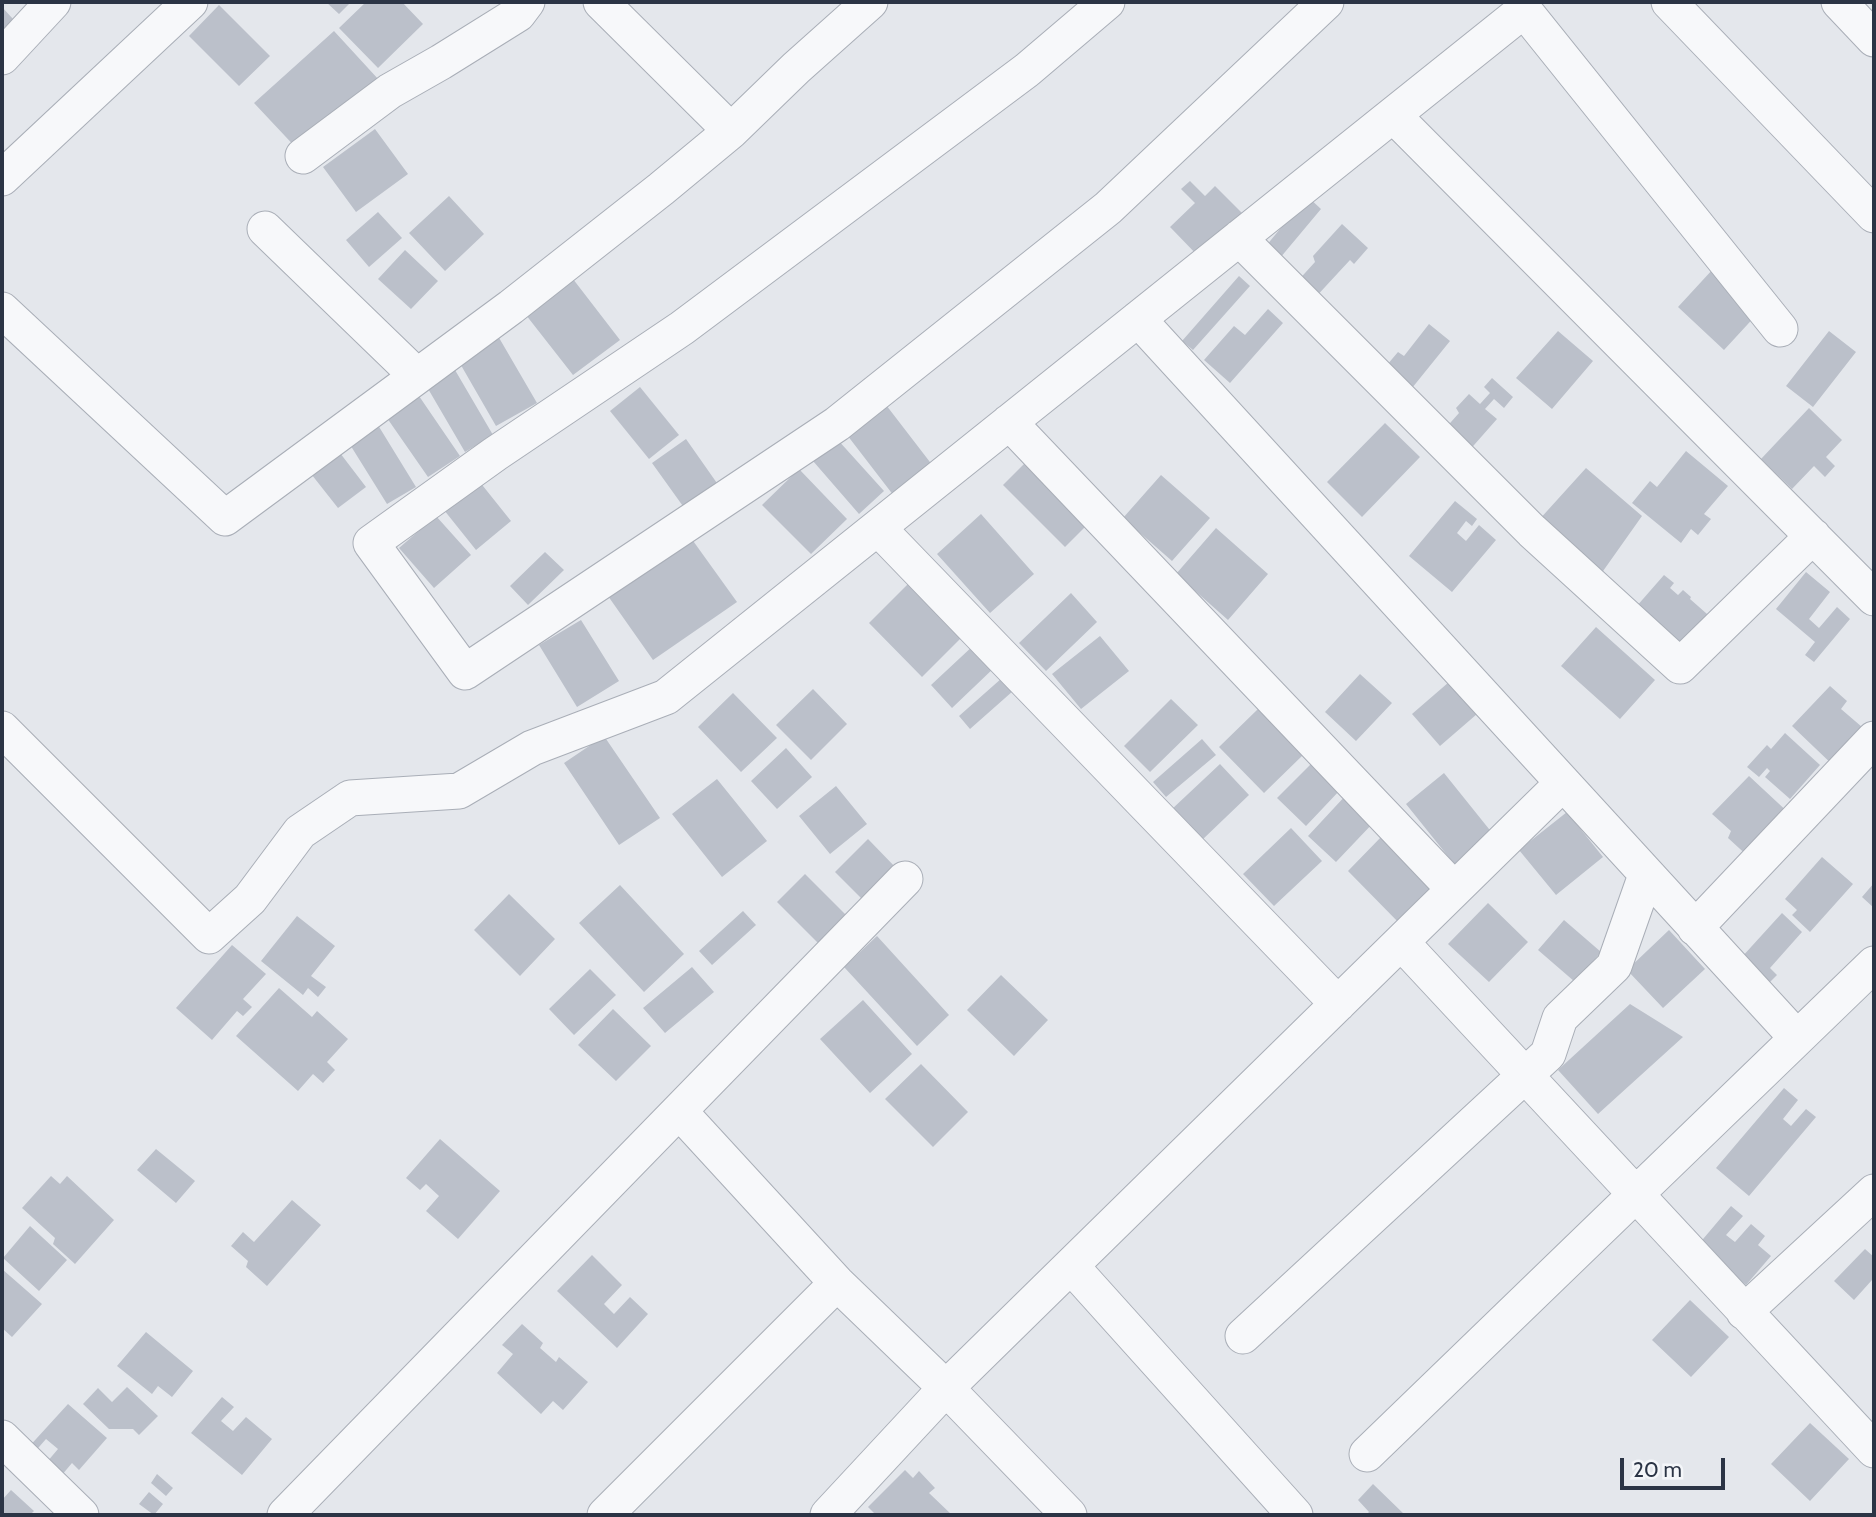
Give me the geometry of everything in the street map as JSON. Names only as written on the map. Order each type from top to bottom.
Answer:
[{"type":"street","points":[[2,57],[53,2]]},
{"type":"street","points":[[2,178],[190,2]]},
{"type":"street","points":[[303,156],[390,91],[518,14],[527,2]]},
{"type":"street","points":[[601,2],[731,131]]},
{"type":"street","points":[[2,310],[225,518],[512,307],[661,190],[731,131],[870,2]]},
{"type":"street","points":[[1107,2],[1027,70],[682,328],[495,454],[370,543],[465,672],[837,424],[1108,208],[1326,2]]},
{"type":"street","points":[[1669,2],[1874,215]]},
{"type":"street","points":[[1839,2],[1874,39]]},
{"type":"street","points":[[2,729],[209,936],[250,899],[300,832],[350,799],[460,791],[532,748],[666,697],[1393,115],[1524,4],[1780,329]]},
{"type":"street","points":[[1393,115],[1874,598]]},
{"type":"street","points":[[265,229],[418,376]]},
{"type":"street","points":[[1238,238],[1532,531],[1680,666],[1813,536]]},
{"type":"street","points":[[1138,319],[1797,1038]]},
{"type":"street","points":[[1009,422],[1454,889]]},
{"type":"street","points":[[878,527],[1338,1004]]},
{"type":"street","points":[[1695,928],[1874,739]]},
{"type":"street","points":[[828,1515],[946,1388],[1563,783]]},
{"type":"street","points":[[1243,1335],[1548,1054],[1560,1018],[1614,966],[1646,875]]},
{"type":"street","points":[[285,1515],[905,879]]},
{"type":"street","points":[[1401,942],[1874,1450]]},
{"type":"street","points":[[1367,1454],[1874,964]]},
{"type":"street","points":[[679,1111],[836,1283],[946,1388],[1065,1514]]},
{"type":"street","points":[[1745,1312],[1874,1192]]},
{"type":"street","points":[[1071,1266],[1295,1515]]},
{"type":"street","points":[[604,1515],[836,1283]]},
{"type":"street","points":[[2,1438],[81,1515]]},
{"type":"building","points":[[326,2],[351,2],[339,14]]},
{"type":"building","points":[[366,2],[402,2],[423,24],[378,68],[339,28]]},
{"type":"building","points":[[219,5],[270,56],[239,86],[189,36]]},
{"type":"building","points":[[2,7],[13,19],[2,30]]},
{"type":"building","points":[[334,31],[379,80],[300,152],[254,103]]},
{"type":"building","points":[[375,129],[408,174],[356,212],[323,167]]},
{"type":"building","points":[[1190,181],[1205,196],[1215,186],[1244,215],[1201,259],[1170,227],[1195,203],[1181,189]]},
{"type":"building","points":[[449,196],[484,234],[445,271],[409,233]]},
{"type":"building","points":[[1307,196],[1321,209],[1280,258],[1266,246]]},
{"type":"building","points":[[378,212],[402,238],[369,267],[346,240]]},
{"type":"building","points":[[1342,224],[1368,248],[1354,264],[1350,260],[1313,300],[1295,284],[1315,262],[1313,256]]},
{"type":"building","points":[[405,250],[438,281],[411,309],[378,279]]},
{"type":"building","points":[[1713,269],[1759,312],[1724,350],[1678,307]]},
{"type":"building","points":[[1239,276],[1250,286],[1193,350],[1182,341]]},
{"type":"building","points":[[573,279],[620,340],[573,375],[526,315]]},
{"type":"building","points":[[1268,309],[1283,323],[1230,383],[1204,360],[1234,326],[1245,335]]},
{"type":"building","points":[[1429,324],[1450,341],[1408,393],[1381,372],[1398,352],[1404,356]]},
{"type":"building","points":[[1558,331],[1593,361],[1552,409],[1516,378]]},
{"type":"building","points":[[1829,331],[1856,352],[1813,407],[1786,386]]},
{"type":"building","points":[[498,336],[537,403],[496,426],[458,360]]},
{"type":"building","points":[[455,370],[493,435],[465,452],[427,387]]},
{"type":"building","points":[[1492,378],[1513,397],[1504,408],[1494,399],[1485,409],[1497,419],[1467,453],[1443,431],[1459,413],[1456,408],[1469,394],[1480,404],[1490,393],[1484,387]]},
{"type":"building","points":[[640,387],[679,435],[649,459],[610,411]]},
{"type":"building","points":[[419,396],[460,456],[428,477],[387,418]]},
{"type":"building","points":[[883,401],[933,466],[894,496],[844,431]]},
{"type":"building","points":[[1809,408],[1842,440],[1826,457],[1835,466],[1825,477],[1814,466],[1792,489],[1761,459]]},
{"type":"building","points":[[373,417],[416,487],[387,504],[344,435]]},
{"type":"building","points":[[1385,423],[1420,457],[1362,517],[1327,482]]},
{"type":"building","points":[[686,439],[719,486],[685,509],[652,463]]},
{"type":"building","points":[[837,439],[884,491],[859,514],[813,461]]},
{"type":"building","points":[[337,449],[366,487],[338,508],[308,470]]},
{"type":"building","points":[[1686,451],[1728,486],[1704,514],[1711,519],[1698,535],[1691,529],[1681,543],[1632,503],[1650,481],[1657,487]]},
{"type":"building","points":[[1025,463],[1087,525],[1065,547],[1003,485]]},
{"type":"building","points":[[1586,468],[1642,516],[1596,581],[1538,521]]},
{"type":"building","points":[[799,469],[847,519],[811,554],[762,505]]},
{"type":"building","points":[[1161,475],[1210,518],[1172,561],[1123,518]]},
{"type":"building","points":[[479,481],[511,521],[476,550],[444,510]]},
{"type":"building","points":[[1455,501],[1477,519],[1472,526],[1466,521],[1457,533],[1466,541],[1479,525],[1496,540],[1452,592],[1409,556]]},
{"type":"building","points":[[981,514],[1034,574],[990,613],[937,554]]},
{"type":"building","points":[[436,516],[471,555],[434,588],[399,548]]},
{"type":"building","points":[[1216,528],[1268,574],[1228,620],[1176,574]]},
{"type":"building","points":[[691,538],[737,602],[653,660],[608,596]]},
{"type":"building","points":[[545,552],[564,570],[528,605],[510,586]]},
{"type":"building","points":[[1806,572],[1830,592],[1809,619],[1819,628],[1837,607],[1850,619],[1814,662],[1805,655],[1815,642],[1776,609]]},
{"type":"building","points":[[1664,575],[1674,583],[1670,588],[1678,595],[1683,590],[1715,621],[1681,660],[1629,615]]},
{"type":"building","points":[[911,581],[964,635],[922,677],[869,623]]},
{"type":"building","points":[[1071,593],[1097,622],[1046,671],[1019,643]]},
{"type":"building","points":[[581,620],[619,681],[577,707],[539,645]]},
{"type":"building","points":[[1596,627],[1655,680],[1620,719],[1561,666]]},
{"type":"building","points":[[1100,636],[1129,671],[1081,709],[1052,674]]},
{"type":"building","points":[[975,644],[996,666],[952,708],[931,685]]},
{"type":"building","points":[[1360,674],[1392,703],[1356,741],[1325,712]]},
{"type":"building","points":[[1002,678],[1013,691],[970,729],[959,716]]},
{"type":"building","points":[[1449,682],[1477,714],[1440,746],[1412,714]]},
{"type":"building","points":[[1830,686],[1847,701],[1841,709],[1869,733],[1837,769],[1792,726]]},
{"type":"building","points":[[813,689],[847,724],[811,760],[776,725]]},
{"type":"building","points":[[733,693],[777,738],[741,772],[698,727]]},
{"type":"building","points":[[1171,699],[1198,725],[1150,772],[1124,746]]},
{"type":"building","points":[[1258,709],[1303,755],[1264,793],[1219,747]]},
{"type":"building","points":[[1785,733],[1820,765],[1790,799],[1765,777],[1770,771],[1767,768],[1759,777],[1747,767],[1767,745],[1771,749]]},
{"type":"building","points":[[604,736],[660,818],[619,845],[564,763]]},
{"type":"building","points":[[1202,739],[1216,755],[1166,797],[1153,782]]},
{"type":"building","points":[[786,748],[812,777],[777,809],[751,781]]},
{"type":"building","points":[[1313,762],[1341,789],[1306,826],[1277,798]]},
{"type":"building","points":[[1220,764],[1249,795],[1201,841],[1171,810]]},
{"type":"building","points":[[1444,773],[1493,834],[1455,865],[1406,804]]},
{"type":"building","points":[[1749,776],[1792,816],[1751,859],[1728,838],[1731,831],[1712,814]]},
{"type":"building","points":[[717,779],[767,841],[722,877],[672,814]]},
{"type":"building","points":[[836,786],[867,824],[830,854],[799,816]]},
{"type":"building","points":[[1347,794],[1375,821],[1336,862],[1308,836]]},
{"type":"building","points":[[1567,812],[1603,857],[1556,895],[1519,850]]},
{"type":"building","points":[[1291,828],[1322,861],[1274,906],[1243,874]]},
{"type":"building","points":[[1382,836],[1437,890],[1402,926],[1348,871]]},
{"type":"building","points":[[868,839],[899,871],[866,903],[835,872]]},
{"type":"building","points":[[1822,857],[1853,884],[1810,932],[1792,915],[1797,910],[1785,899]]},
{"type":"building","points":[[805,874],[849,918],[821,946],[777,902]]},
{"type":"building","points":[[1874,883],[1874,908],[1862,897]]},
{"type":"building","points":[[620,885],[684,954],[644,992],[579,923]]},
{"type":"building","points":[[509,894],[555,939],[520,976],[474,930]]},
{"type":"building","points":[[1488,903],[1528,942],[1489,982],[1448,944]]},
{"type":"building","points":[[743,911],[756,925],[712,965],[699,951]]},
{"type":"building","points":[[1782,913],[1802,932],[1770,968],[1777,975],[1769,983],[1741,958]]},
{"type":"building","points":[[297,916],[335,946],[311,976],[326,987],[318,997],[308,988],[303,995],[261,961]]},
{"type":"building","points":[[1564,920],[1601,952],[1575,982],[1538,950]]},
{"type":"building","points":[[1669,930],[1705,969],[1663,1008],[1627,970]]},
{"type":"building","points":[[877,936],[949,1015],[917,1046],[844,967]]},
{"type":"building","points":[[232,945],[266,974],[243,999],[252,1007],[243,1016],[237,1011],[212,1040],[176,1008]]},
{"type":"building","points":[[692,967],[714,992],[665,1033],[643,1008]]},
{"type":"building","points":[[590,969],[616,995],[574,1035],[549,1009]]},
{"type":"building","points":[[1001,975],[1048,1020],[1014,1056],[967,1010]]},
{"type":"building","points":[[279,988],[312,1017],[317,1011],[348,1039],[327,1062],[335,1070],[323,1083],[313,1074],[298,1091],[236,1036]]},
{"type":"building","points":[[863,1000],[912,1054],[870,1093],[820,1039]]},
{"type":"building","points":[[1630,1004],[1683,1037],[1598,1114],[1558,1070]]},
{"type":"building","points":[[613,1009],[651,1046],[616,1081],[578,1045]]},
{"type":"building","points":[[921,1064],[968,1112],[933,1147],[885,1099]]},
{"type":"building","points":[[1784,1088],[1798,1100],[1783,1119],[1791,1126],[1806,1109],[1816,1117],[1749,1196],[1716,1168]]},
{"type":"building","points":[[440,1139],[500,1191],[458,1239],[426,1211],[439,1196],[426,1184],[420,1190],[406,1178]]},
{"type":"building","points":[[156,1149],[195,1181],[176,1203],[137,1170]]},
{"type":"building","points":[[51,1176],[60,1184],[67,1176],[114,1220],[75,1264],[53,1244],[55,1238],[22,1208]]},
{"type":"building","points":[[292,1200],[321,1225],[267,1286],[246,1267],[248,1261],[231,1246],[243,1232],[254,1242]]},
{"type":"building","points":[[1731,1206],[1743,1216],[1726,1235],[1735,1242],[1751,1224],[1765,1236],[1758,1245],[1771,1256],[1746,1285],[1698,1245]]},
{"type":"building","points":[[30,1226],[67,1260],[39,1291],[3,1258]]},
{"type":"building","points":[[1865,1249],[1874,1257],[1874,1281],[1872,1280],[1854,1300],[1834,1281]]},
{"type":"building","points":[[592,1255],[622,1285],[604,1304],[614,1314],[630,1297],[648,1314],[617,1348],[557,1291]]},
{"type":"building","points":[[2,1269],[42,1304],[12,1337],[2,1328]]},
{"type":"building","points":[[1690,1300],[1729,1337],[1691,1377],[1652,1340]]},
{"type":"building","points":[[522,1324],[543,1343],[540,1348],[556,1362],[559,1357],[588,1382],[563,1410],[553,1401],[541,1414],[497,1373],[513,1354],[502,1345]]},
{"type":"building","points":[[146,1332],[193,1371],[172,1397],[158,1386],[152,1394],[117,1366]]},
{"type":"building","points":[[127,1387],[158,1416],[139,1435],[133,1429],[109,1429],[83,1404],[98,1388],[112,1402]]},
{"type":"building","points":[[222,1397],[234,1407],[221,1421],[233,1431],[246,1417],[272,1439],[242,1475],[191,1433]]},
{"type":"building","points":[[68,1404],[107,1438],[79,1470],[72,1463],[56,1482],[41,1469],[58,1449],[46,1439],[32,1455],[26,1450]]},
{"type":"building","points":[[1810,1423],[1849,1459],[1810,1501],[1771,1464]]},
{"type":"building","points":[[905,1470],[913,1478],[919,1471],[935,1488],[929,1493],[952,1515],[876,1515],[868,1507]]},
{"type":"building","points":[[157,1474],[173,1488],[166,1496],[151,1483]]},
{"type":"building","points":[[1373,1484],[1405,1515],[1366,1515],[1369,1512],[1358,1500]]},
{"type":"building","points":[[11,1490],[34,1511],[30,1515],[2,1515],[2,1500]]},
{"type":"building","points":[[149,1492],[163,1504],[154,1515],[139,1504]]}]
